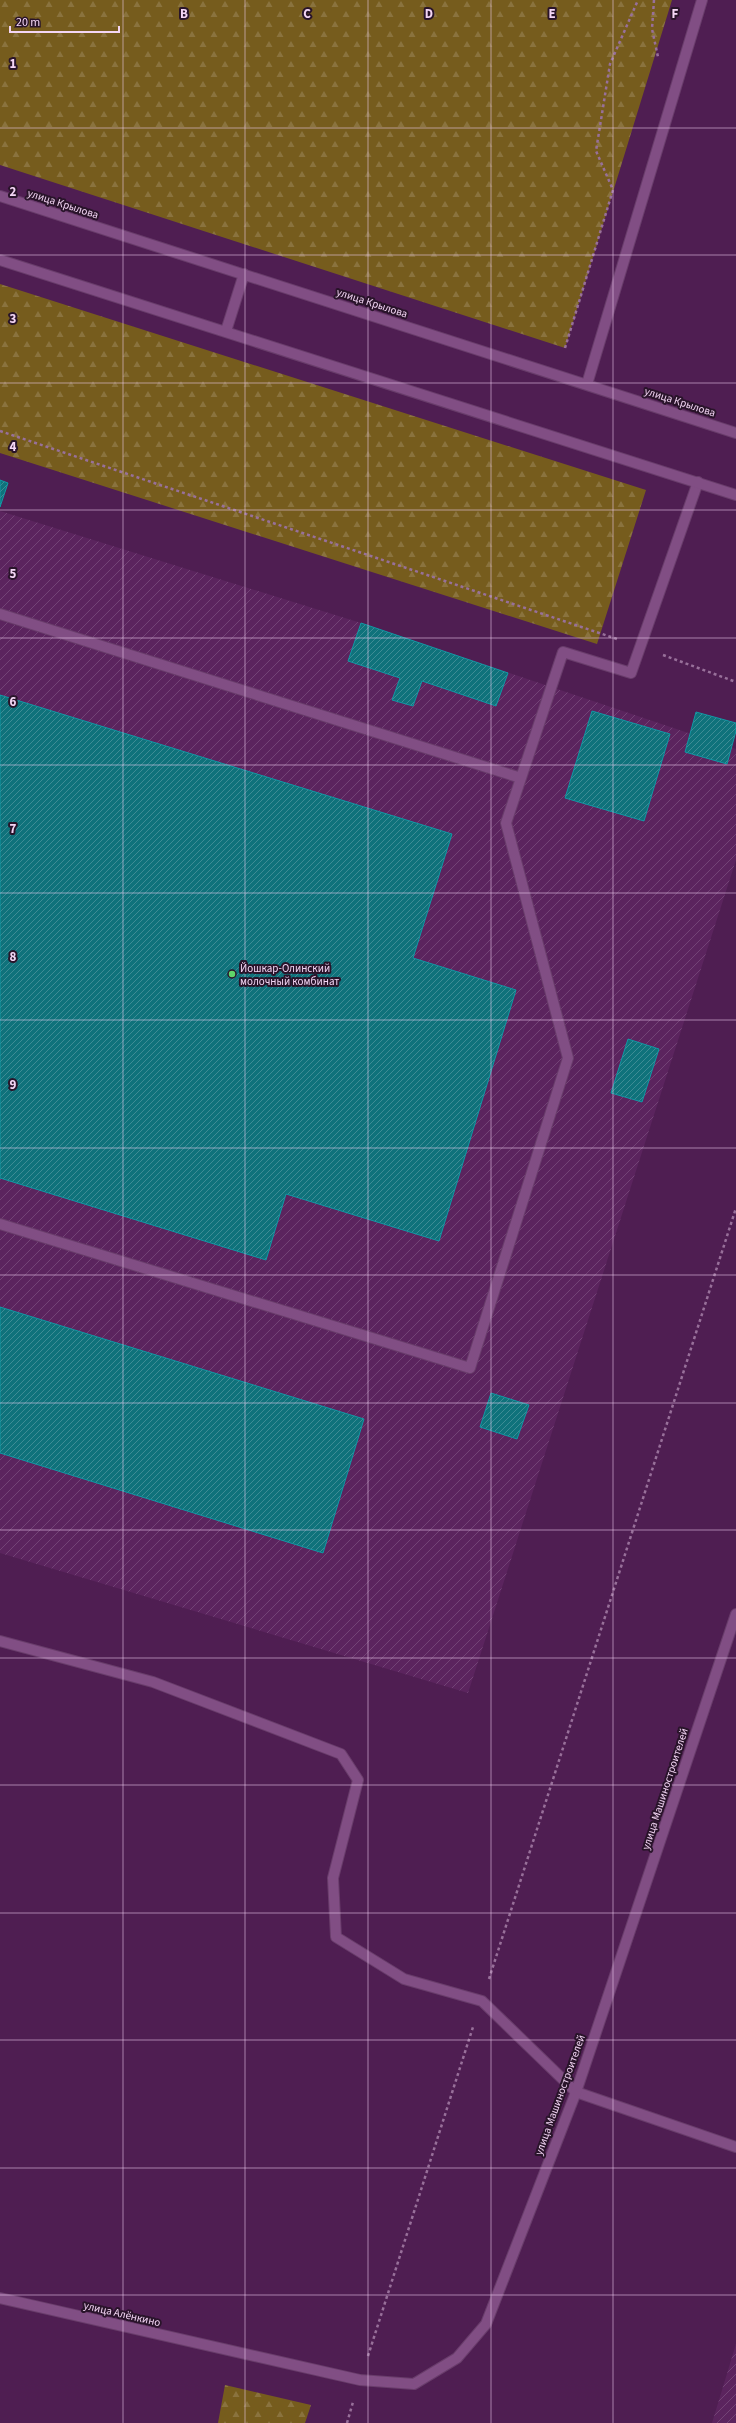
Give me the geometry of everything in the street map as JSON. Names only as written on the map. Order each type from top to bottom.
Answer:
[{"type":"street","points":[[587,384],[702,0]]},
{"type":"street","name":"улица Крылова","points":[[0,196],[736,433]]},
{"type":"street","points":[[0,260],[736,495]]},
{"type":"street","points":[[226,331],[244,274]]},
{"type":"street","points":[[0,1224],[470,1368],[568,1058],[506,823],[563,652],[631,673],[698,482]]},
{"type":"street","points":[[0,614],[521,778]]},
{"type":"street","name":"улица Машиностроителей","points":[[239,2353],[360,2380],[414,2384],[457,2358],[486,2324],[576,2092],[736,1614]]},
{"type":"street","points":[[0,1641],[153,1682],[341,1754],[358,1780],[333,1878],[336,1937],[404,1979],[482,2001],[576,2092],[736,2147]]},
{"type":"street","name":"улица Алёнкино","points":[[0,2298],[239,2353]]},
{"type":"path","points":[[565,348],[613,190],[596,151],[610,64],[638,0]]},
{"type":"path","points":[[0,431],[640,646],[736,682]]},
{"type":"path","points":[[347,2423],[736,1208]]},
{"type":"shaded area","points":[[0,511],[361,623],[736,749],[736,860],[468,1693],[0,1553]]},
{"type":"shaded area","points":[[736,2344],[736,2423],[712,2423]]},
{"type":"green space","points":[[0,0],[672,0],[565,348],[0,165]]},
{"type":"green space","points":[[0,284],[646,490],[597,644],[0,453]]},
{"type":"green space","points":[[225,2385],[311,2405],[305,2423],[218,2423]]},
{"type":"building","points":[[0,480],[8,483],[0,507]]},
{"type":"building","points":[[361,623],[508,673],[496,706],[422,681],[413,706],[392,700],[400,678],[348,661]]},
{"type":"building","name":"Йошкар-Олинский молочный комбинат","points":[[0,695],[452,834],[413,958],[516,990],[439,1241],[286,1194],[266,1260],[0,1178]]},
{"type":"building","points":[[592,711],[670,734],[644,821],[565,798]]},
{"type":"building","points":[[696,712],[736,723],[736,731],[727,764],[685,752]]},
{"type":"building","points":[[628,1039],[659,1049],[642,1102],[611,1093]]},
{"type":"building","points":[[0,1307],[364,1419],[323,1553],[0,1453]]},
{"type":"building","points":[[491,1393],[529,1405],[517,1439],[480,1427]]},
{"type":"place","name":"Йошкар-Олинский молочный комбинат","points":[[232,974]]}]
